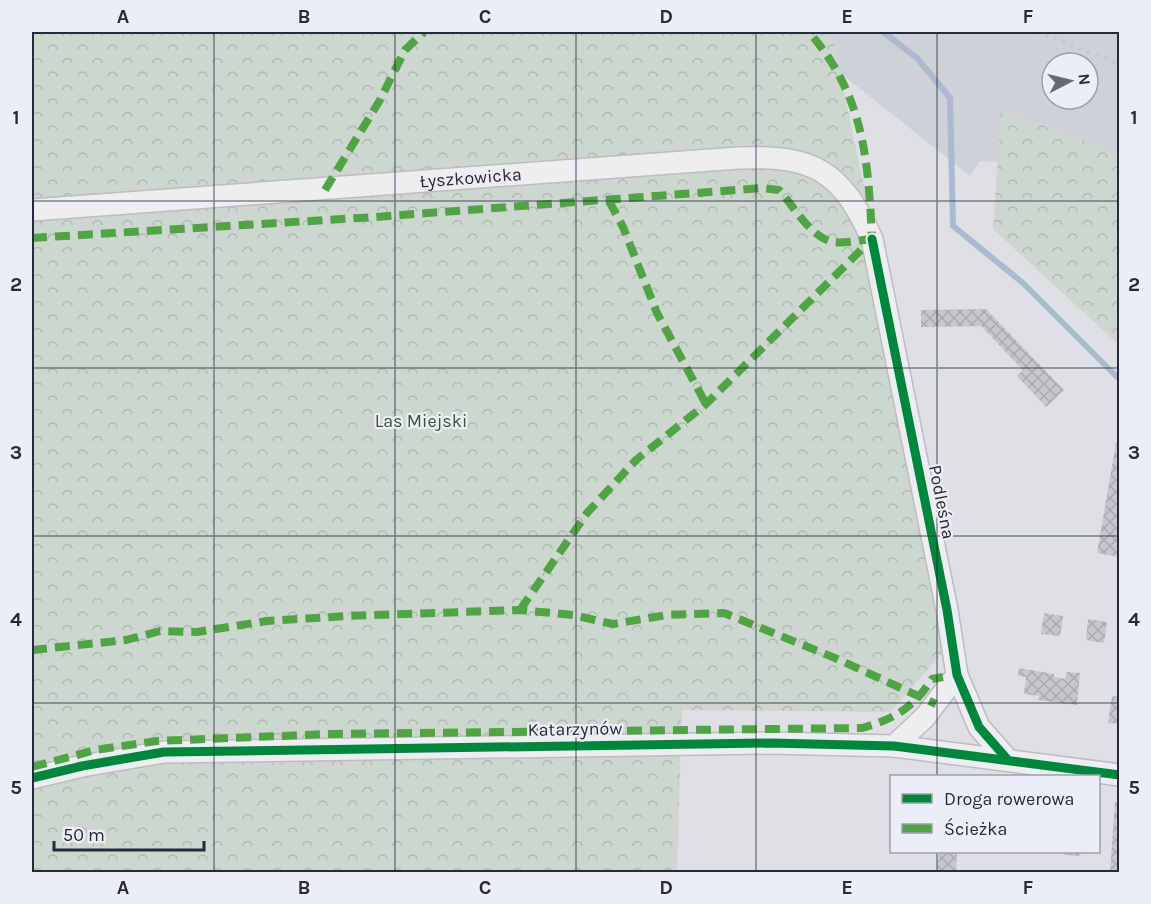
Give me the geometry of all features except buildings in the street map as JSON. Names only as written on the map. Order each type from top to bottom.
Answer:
[{"type":"street","name":"Łyszkowicka","points":[[32,210],[773,157],[800,162],[825,172],[857,207],[872,238]]},
{"type":"street","name":"Podleśna","points":[[872,238],[947,610],[957,675],[979,726],[1007,759]]},
{"type":"street","points":[[894,746],[925,717],[957,675]]},
{"type":"street","name":"Katarzynów","points":[[32,778],[82,766],[164,752],[771,743],[894,746],[1119,775]]},
{"type":"shaded area","points":[[784,32],[1119,32],[1119,178],[1089,166],[980,161],[970,176],[796,38]]},
{"type":"green space","name":"Las Miejski","points":[[32,32],[821,32],[833,40],[959,634],[890,712],[682,710],[677,872],[32,872]]},
{"type":"green space","points":[[1001,109],[1119,154],[1119,345],[993,229]]},
{"type":"waterway","points":[[883,32],[917,58],[950,98],[953,226],[1023,283],[1120,380]]},
{"type":"railway","points":[[1037,32],[1120,64]]},
{"type":"marked path","points":[[325,190],[380,100],[405,50],[424,32]]},
{"type":"marked path","points":[[520,610],[587,513],[636,460],[706,404],[872,239],[868,181],[860,129],[841,80],[809,32]]},
{"type":"marked path","points":[[32,238],[375,217],[763,188],[779,190],[810,228],[825,239],[842,243],[872,239]]},
{"type":"marked path","points":[[609,201],[623,227],[657,313],[706,404]]},
{"type":"marked path","points":[[32,650],[126,640],[160,631],[197,632],[267,621],[347,616],[520,610],[573,615],[613,624],[667,615],[724,613],[835,658],[936,704]]},
{"type":"marked path","points":[[32,767],[95,750],[157,741],[329,734],[862,728],[903,711],[932,679],[943,677]]},
{"type":"cycle path","points":[[872,239],[947,610],[957,675],[979,727],[1007,759]]},
{"type":"cycle path","points":[[32,778],[82,766],[164,752],[771,743],[894,746],[1120,775]]}]
